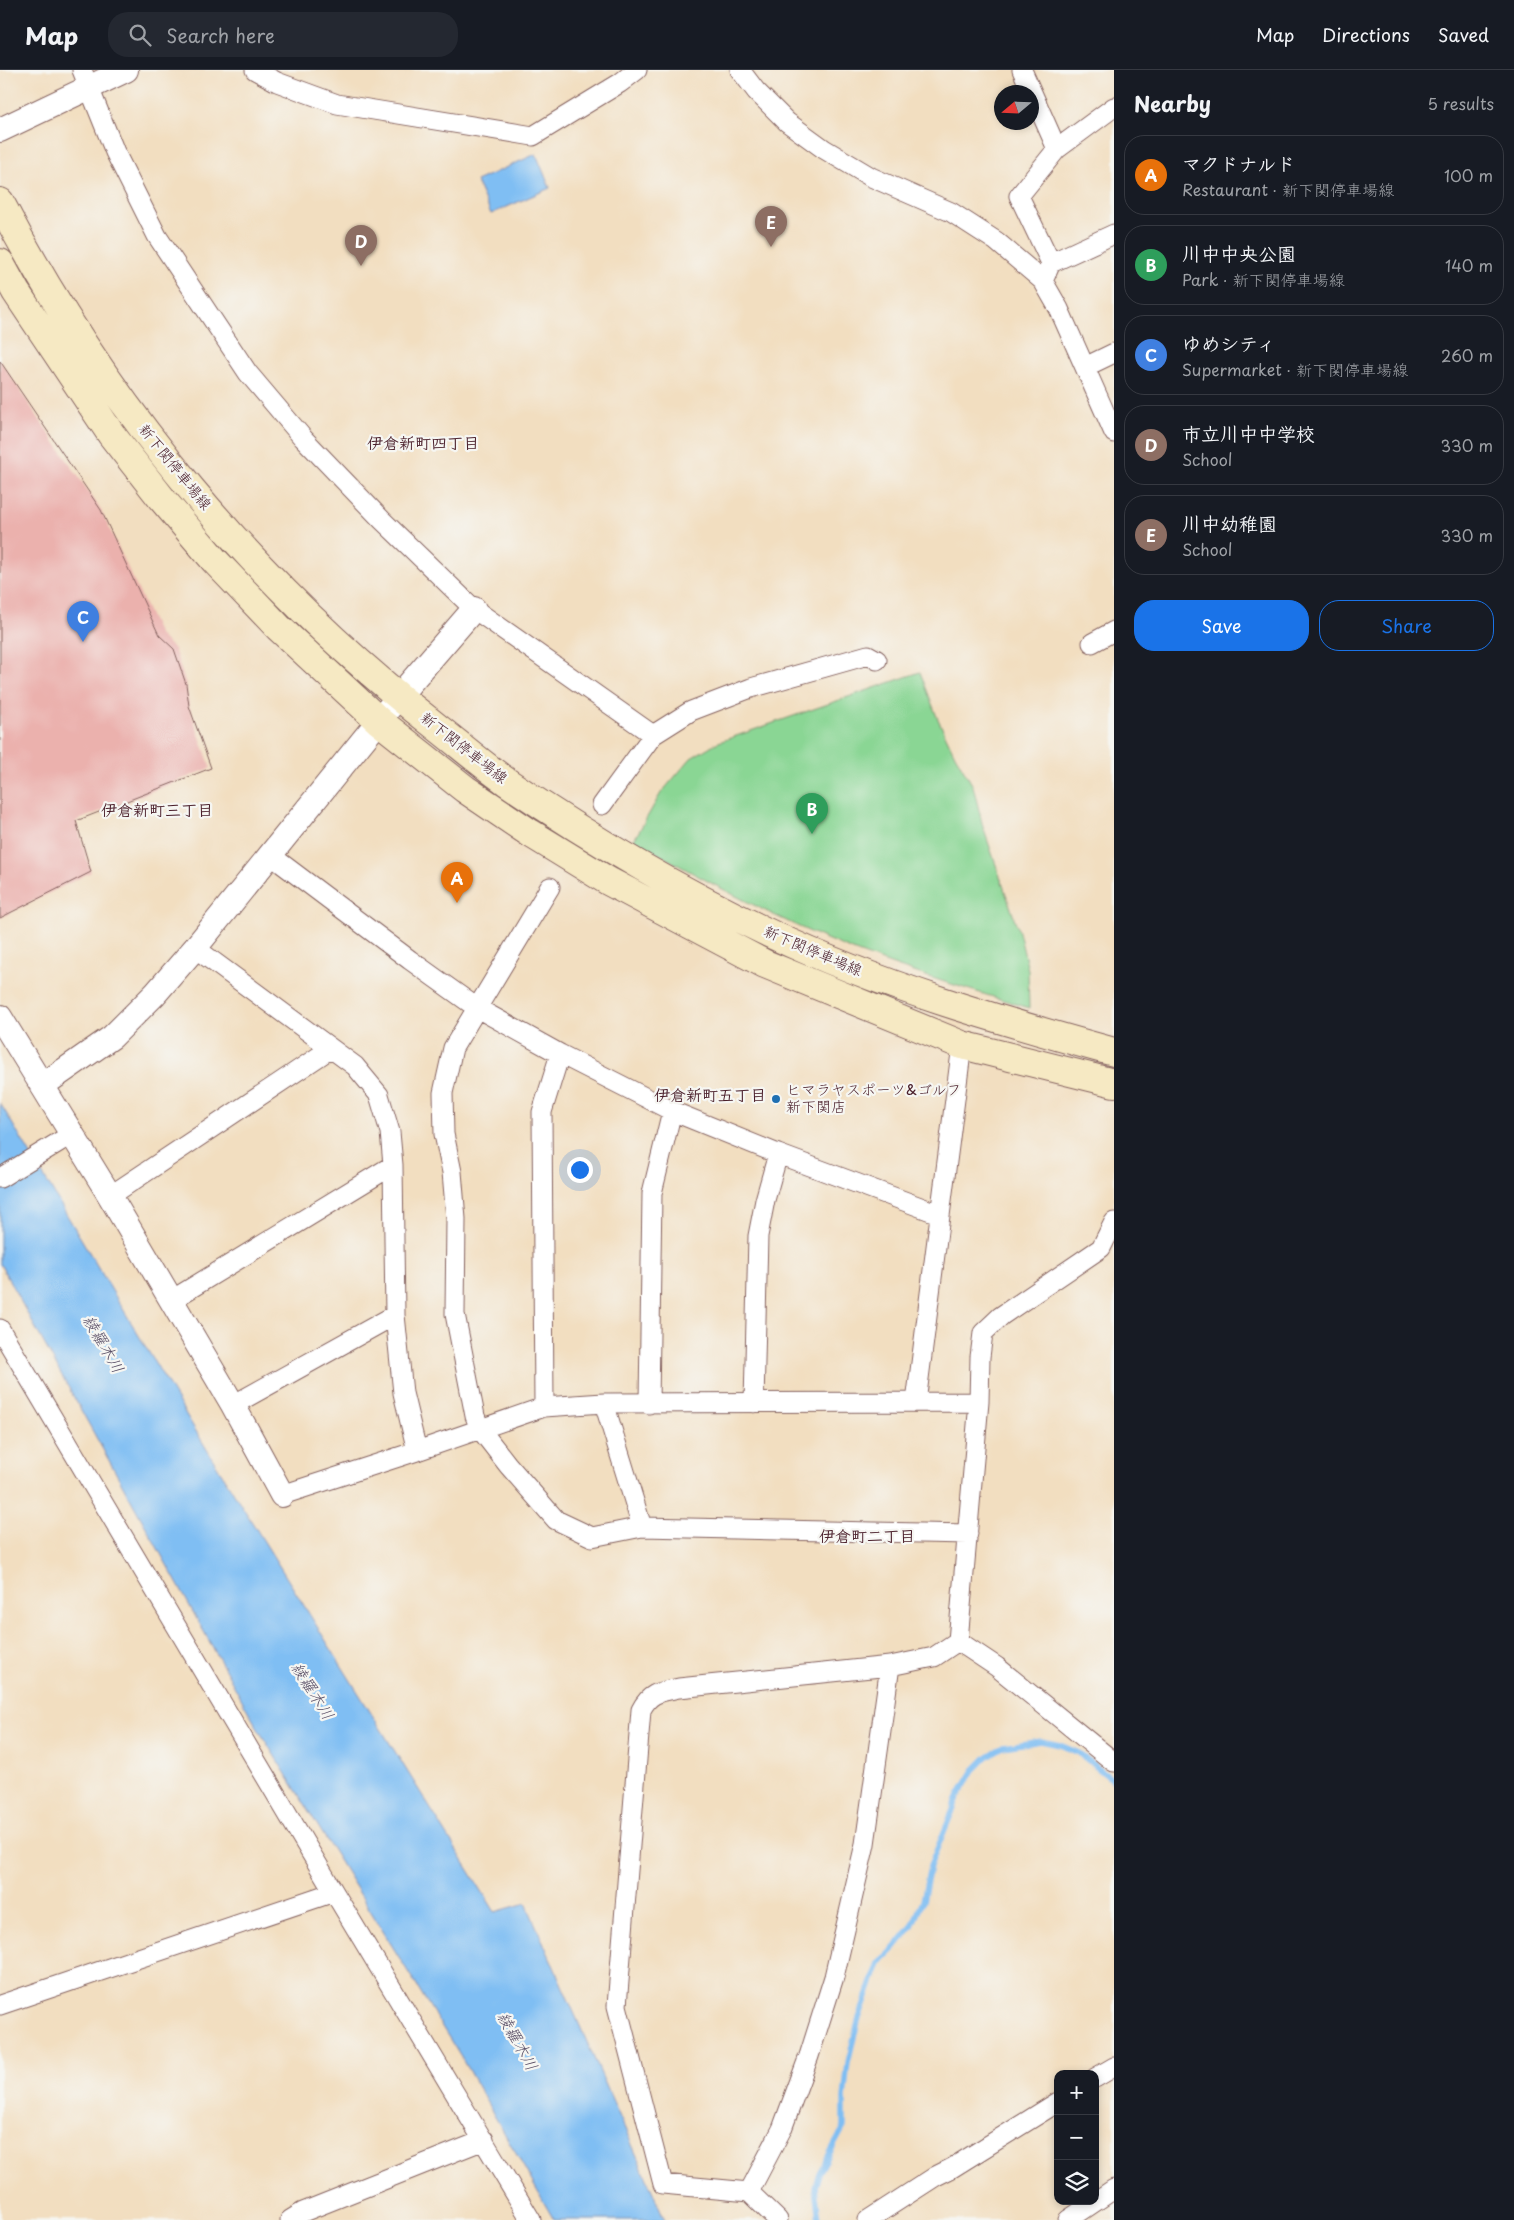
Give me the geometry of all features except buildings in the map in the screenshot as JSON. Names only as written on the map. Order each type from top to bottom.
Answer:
[{"type":"main road","name":"新下関停車場線","points":[[0,202],[63,311],[116,391],[167,461],[219,522],[287,594],[350,655],[398,697],[505,780],[603,844],[699,898],[765,931],[912,991],[987,1016],[1114,1052]]},
{"type":"main road","name":"新下関停車場線","points":[[0,263],[16,292],[111,434],[162,499],[215,561],[278,627],[379,720],[465,789],[530,833],[608,881],[765,964],[962,1045],[1114,1083]]},
{"type":"street","points":[[0,130],[86,79],[126,70]]},
{"type":"street","points":[[255,70],[277,82],[337,104],[533,136],[620,83],[637,70]]},
{"type":"street","points":[[740,70],[756,92],[787,122],[824,149],[871,177],[951,212],[996,241],[1042,281],[1059,309],[1114,433]]},
{"type":"street","points":[[1022,70],[1057,149]]},
{"type":"street","points":[[86,79],[115,152],[157,236],[248,373],[310,445],[382,520],[474,609],[653,735]]},
{"type":"street","points":[[1051,264],[1019,196],[1057,149],[1114,107]]},
{"type":"street","points":[[1042,281],[1051,264],[1114,234]]},
{"type":"street","points":[[1085,367],[1114,353]]},
{"type":"street","points":[[43,1084],[112,1037],[156,994],[379,720],[474,609]]},
{"type":"street","points":[[1092,642],[1114,631]]},
{"type":"street","points":[[602,805],[653,735],[691,711],[751,688],[868,655],[877,660]]},
{"type":"street","points":[[269,854],[477,1008],[560,1054],[672,1111],[778,1154],[939,1214]]},
{"type":"street","points":[[550,887],[453,1048],[443,1093],[444,1134],[452,1172],[456,1219],[455,1314],[473,1407],[480,1429],[508,1466],[556,1520],[592,1537],[642,1527],[968,1534]]},
{"type":"street","points":[[195,948],[355,1066],[379,1095],[390,1132],[393,1165],[396,1315],[403,1393],[417,1451]]},
{"type":"street","points":[[0,1017],[43,1084],[110,1196],[170,1301],[233,1405],[282,1495],[544,1407],[604,1403],[980,1402]]},
{"type":"street","points":[[916,1402],[962,1045]]},
{"type":"street","points":[[110,1196],[330,1049]]},
{"type":"street","points":[[544,1407],[542,1112],[560,1054]]},
{"type":"street","points":[[649,1404],[652,1193],[672,1111]]},
{"type":"street","points":[[0,1178],[72,1134]]},
{"type":"street","points":[[754,1403],[758,1236],[765,1200],[778,1154]]},
{"type":"street","points":[[170,1301],[393,1165]]},
{"type":"street","points":[[958,1641],[980,1402],[980,1357],[984,1333],[1001,1316],[1101,1248],[1114,1222]]},
{"type":"street","points":[[233,1405],[396,1315]]},
{"type":"street","points":[[0,1329],[531,2220]]},
{"type":"street","points":[[604,1403],[642,1527]]},
{"type":"street","points":[[778,2220],[748,2192],[663,2184],[617,2006],[641,1710],[647,1699],[655,1693],[679,1688],[890,1666],[934,1657],[958,1641]]},
{"type":"street","points":[[958,1641],[997,1667],[1114,1762]]},
{"type":"street","points":[[748,2192],[782,2129],[809,2056],[834,1977],[865,1844],[890,1666]]},
{"type":"street","points":[[0,2005],[334,1892]]},
{"type":"street","points":[[1099,2075],[1114,2066]]},
{"type":"street","points":[[868,2220],[936,2176],[1054,2104]]},
{"type":"street","points":[[290,2220],[304,2212],[484,2140]]},
{"type":"street","points":[[1068,2220],[1114,2189]]},
{"type":"green space","points":[[920,672],[937,717],[955,755],[973,786],[983,827],[1019,932],[1028,970],[1029,1008],[898,967],[855,951],[743,900],[634,840],[661,793],[691,758],[716,743]]},
{"type":"water","points":[[536,154],[550,188],[491,214],[476,181]]},
{"type":"water","name":"綾羅木川","points":[[0,1103],[212,1458],[495,1912],[526,1903],[665,2220],[554,2220],[462,2059],[258,1729],[0,1264]]},
{"type":"waterway","points":[[819,2220],[815,2187],[819,2173],[844,2127],[844,2098],[848,2062],[858,2021],[879,1963],[912,1926],[923,1901],[930,1866],[959,1795],[974,1770],[988,1756],[1003,1747],[1041,1741],[1060,1745],[1079,1753],[1114,1781]]},
{"type":"place","name":"川中幼稚園","points":[[771,247]]},
{"type":"place","name":"市立川中中学校","points":[[361,266]]},
{"type":"place","name":"ゆめシティ","points":[[83,642]]},
{"type":"place","name":"川中中央公園","points":[[812,834]]},
{"type":"place","name":"マクドナルド","points":[[457,903]]},
{"type":"place","name":"ヒマラヤスポーツ&ゴルフ 新下関店","points":[[776,1099]]},
{"type":"district","name":"伊倉新町四丁目","points":[[423,443]]},
{"type":"district","name":"伊倉新町三丁目","points":[[157,810]]},
{"type":"district","name":"伊倉新町五丁目","points":[[710,1095]]},
{"type":"district","name":"伊倉町二丁目","points":[[867,1536]]}]
